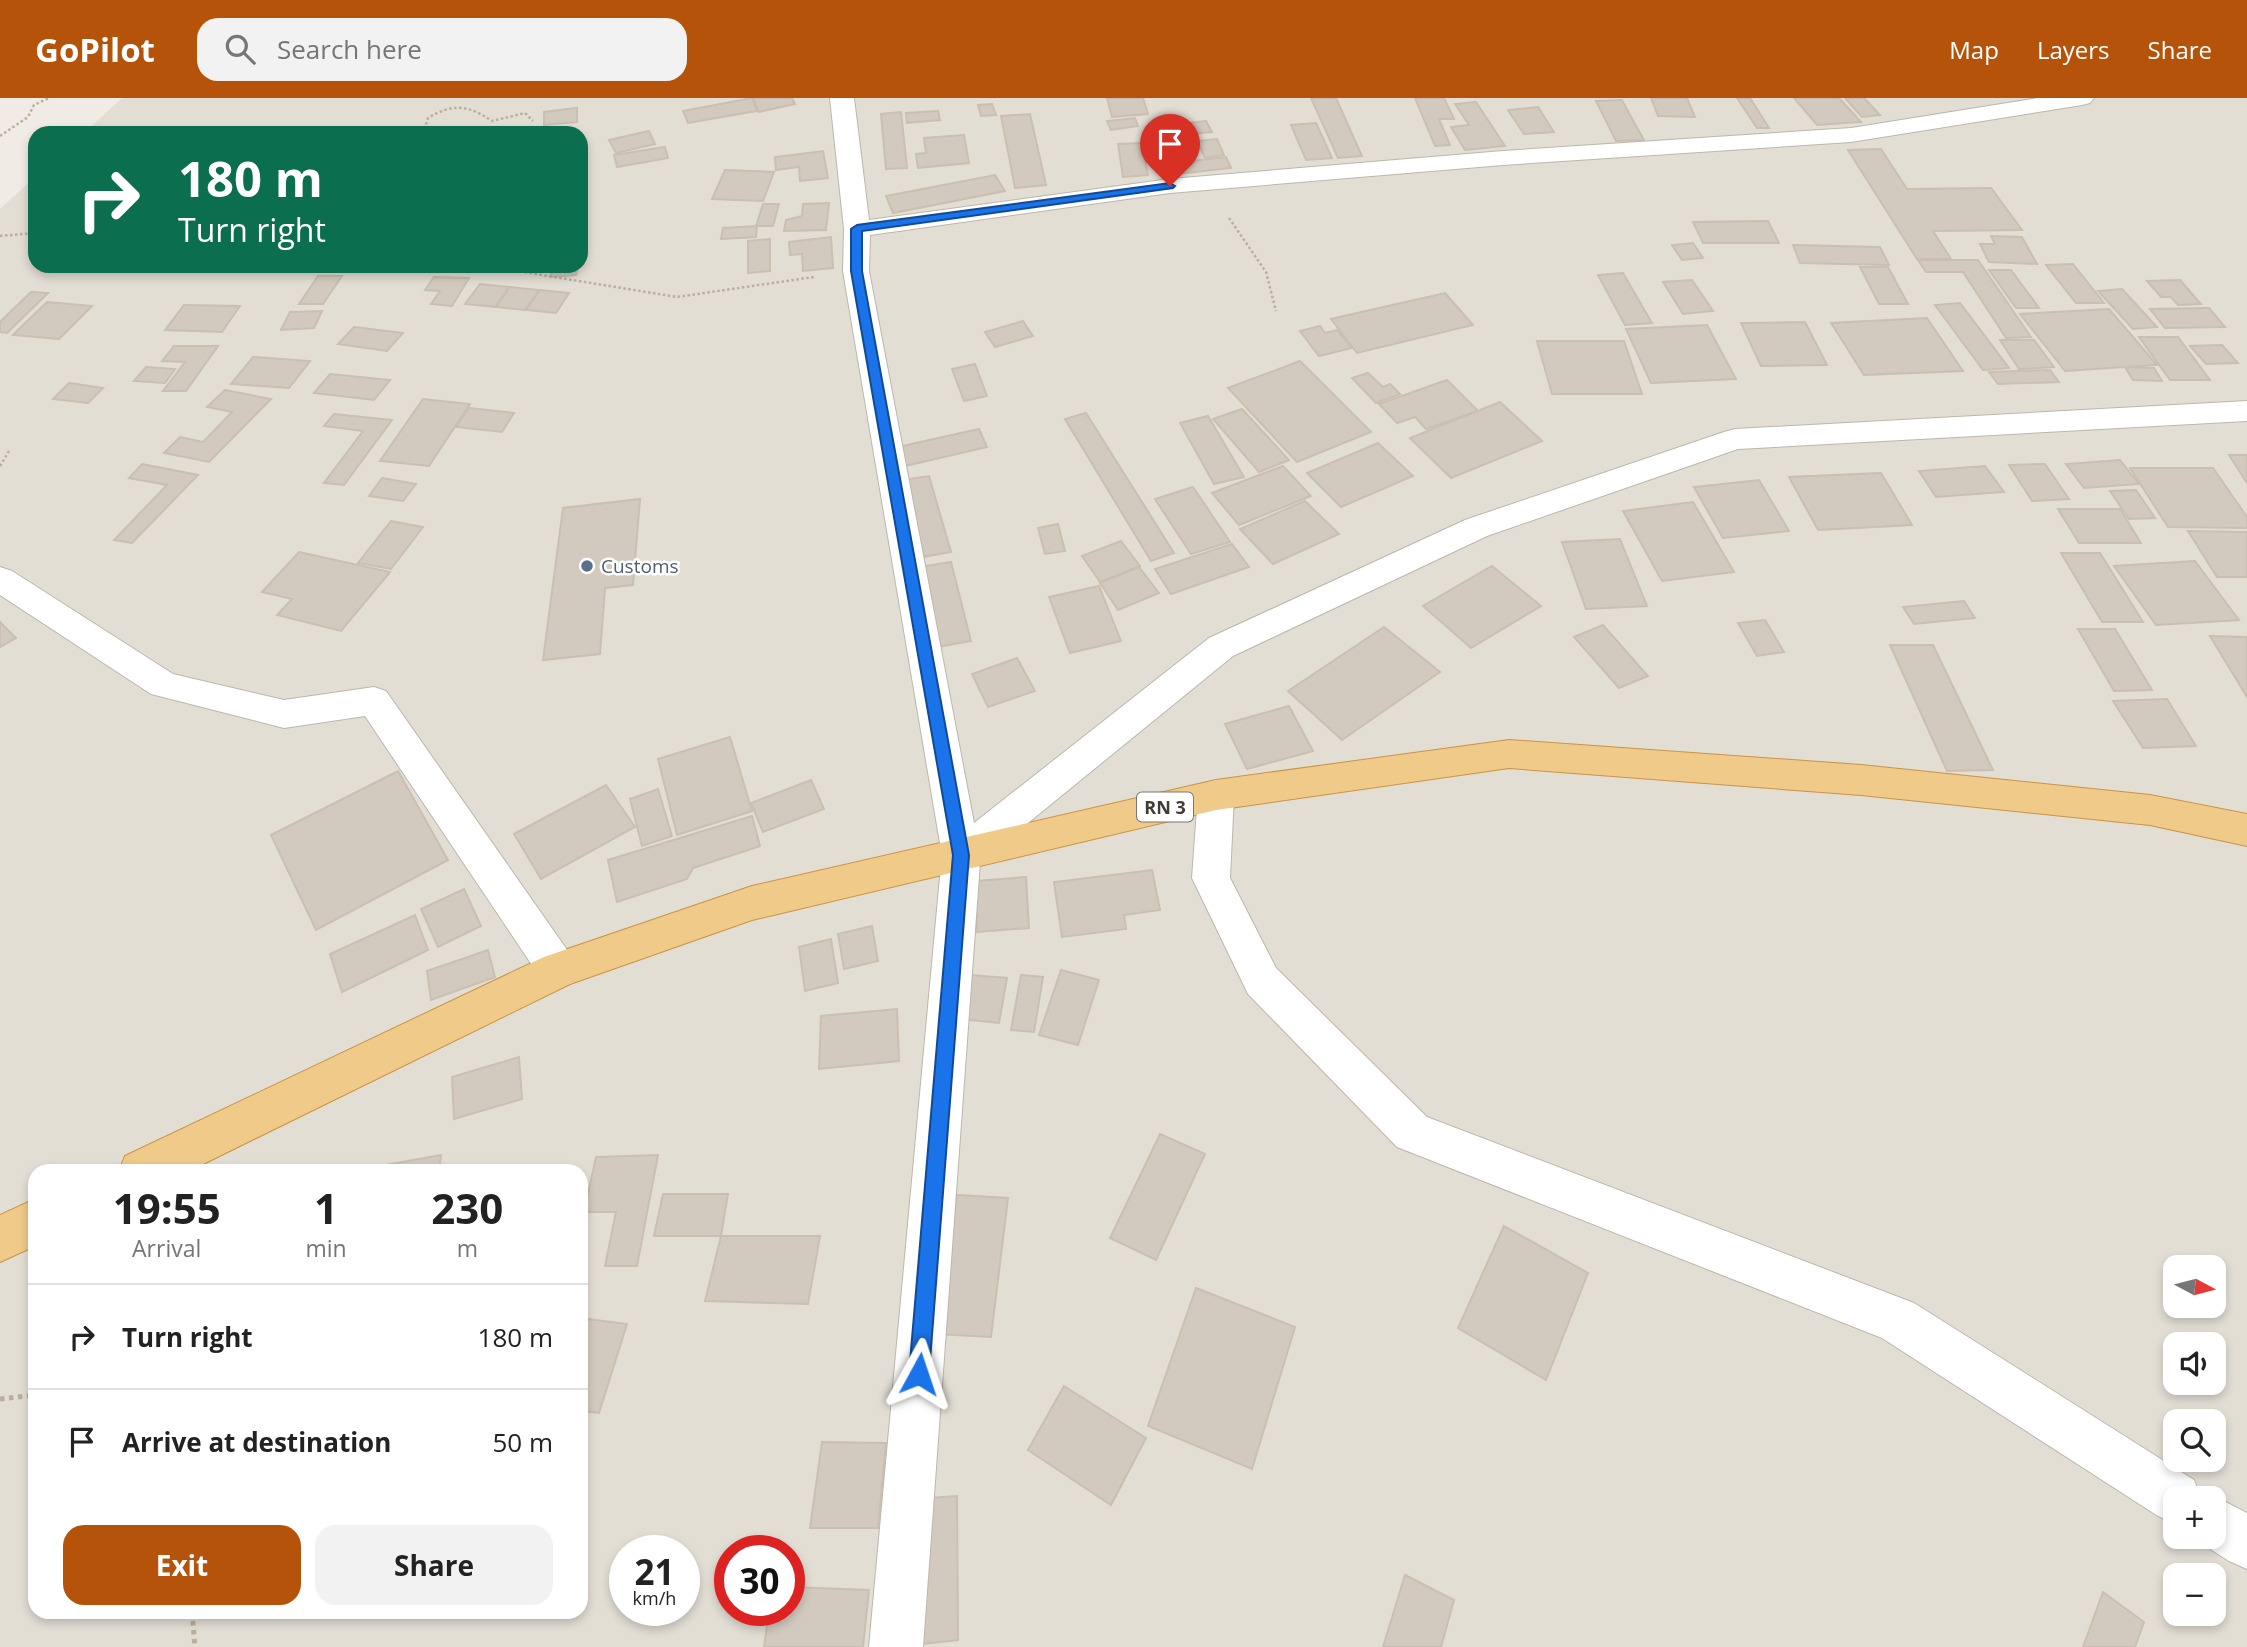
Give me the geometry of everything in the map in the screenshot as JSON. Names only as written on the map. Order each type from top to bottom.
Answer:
[{"type":"highway","name":"RN 3","points":[[156,1164],[558,970],[752,903],[1216,796],[1509,754],[1861,780],[2123,807],[2247,830]]},
{"type":"highway","points":[[0,1239],[28,1225]]},
{"type":"street","points":[[842,98],[857,229],[856,271],[961,855],[896,1647]]},
{"type":"street","points":[[857,229],[1170,186],[1503,158],[1852,135],[2082,98]]},
{"type":"street","points":[[961,855],[1221,647],[1489,524],[1735,439],[2247,411]]},
{"type":"street","points":[[0,579],[163,685],[284,714],[374,701],[558,970]]},
{"type":"street","points":[[1216,796],[1211,878],[1262,981],[1412,1132],[1897,1320],[2163,1490]]},
{"type":"street","points":[[2226,1530],[2247,1543]]},
{"type":"path","points":[[0,136],[28,117],[34,105],[48,98]]},
{"type":"path","points":[[426,126],[428,118],[446,106],[467,105],[492,121],[525,113],[533,121]]},
{"type":"path","points":[[1224,183],[1229,221],[1266,272],[1276,311]]},
{"type":"path","points":[[0,236],[28,234]]},
{"type":"path","points":[[530,273],[677,297],[856,271]]},
{"type":"path","points":[[0,466],[9,451]]},
{"type":"path","points":[[0,1399],[28,1396]]},
{"type":"path","points":[[193,1619],[195,1647]]},
{"type":"shaded area","points":[[122,98],[2247,98],[2247,1647],[0,1647],[0,209],[28,183],[28,273],[588,273],[588,126],[92,126]]},
{"type":"building","points":[[752,98],[757,111],[688,123],[683,111]]},
{"type":"building","points":[[753,98],[792,98],[795,104],[759,112]]},
{"type":"building","points":[[1107,98],[1143,98],[1148,114],[1112,117]]},
{"type":"building","points":[[1311,98],[1336,98],[1362,156],[1338,158]]},
{"type":"building","points":[[1415,98],[1444,98],[1454,119],[1439,119],[1450,145],[1435,146]]},
{"type":"building","points":[[1651,98],[1687,98],[1695,117],[1658,116]]},
{"type":"building","points":[[1737,98],[1750,98],[1769,128],[1757,128]]},
{"type":"building","points":[[1794,98],[1839,98],[1861,122],[1817,125]]},
{"type":"building","points":[[1845,98],[1864,98],[1880,115],[1862,117]]},
{"type":"building","points":[[1622,100],[1644,140],[1616,141],[1596,101]]},
{"type":"building","points":[[1476,102],[1505,146],[1465,150],[1451,127],[1469,125],[1455,104]]},
{"type":"building","points":[[992,104],[996,115],[981,116],[978,105]]},
{"type":"building","points":[[1538,107],[1554,132],[1524,134],[1508,110]]},
{"type":"building","points":[[577,108],[577,122],[544,125],[544,112]]},
{"type":"building","points":[[938,111],[940,120],[907,123],[906,113]]},
{"type":"building","points":[[901,112],[907,168],[886,169],[881,114]]},
{"type":"building","points":[[1030,114],[1046,185],[1015,188],[1001,116]]},
{"type":"building","points":[[1135,118],[1138,126],[1111,130],[1107,121]]},
{"type":"building","points":[[1206,121],[1212,132],[1159,138],[1155,127]]},
{"type":"building","points":[[1316,123],[1332,158],[1306,160],[1291,125]]},
{"type":"building","points":[[649,131],[655,144],[616,153],[609,140]]},
{"type":"building","points":[[964,135],[969,163],[918,168],[916,154],[926,153],[924,138]]},
{"type":"building","points":[[1217,139],[1224,155],[1205,158],[1197,141]]},
{"type":"building","points":[[1142,143],[1148,175],[1123,177],[1118,144]]},
{"type":"building","points":[[665,147],[668,158],[617,167],[614,155]]},
{"type":"building","points":[[1881,149],[1907,189],[1991,188],[2022,230],[1933,231],[1951,259],[1917,259],[1848,150]]},
{"type":"building","points":[[823,151],[828,178],[800,181],[799,167],[776,170],[775,157]]},
{"type":"building","points":[[1226,157],[1231,168],[1178,174],[1173,163]]},
{"type":"building","points":[[725,170],[774,172],[763,201],[712,199]]},
{"type":"building","points":[[995,175],[1005,191],[893,213],[886,196]]},
{"type":"building","points":[[829,203],[826,230],[784,231],[786,220],[802,216],[803,204]]},
{"type":"building","points":[[763,204],[779,204],[773,226],[756,226]]},
{"type":"building","points":[[1768,221],[1779,243],[1703,243],[1693,222]]},
{"type":"building","points":[[757,226],[756,237],[721,239],[723,228]]},
{"type":"building","points":[[1991,236],[2022,237],[2037,264],[1989,262],[1980,244],[1995,244]]},
{"type":"building","points":[[831,237],[833,268],[803,271],[802,254],[790,255],[789,242]]},
{"type":"building","points":[[770,239],[770,271],[748,273],[748,241]]},
{"type":"building","points":[[1693,243],[1703,258],[1682,260],[1672,245]]},
{"type":"building","points":[[1793,245],[1880,247],[1889,265],[1800,263]]},
{"type":"building","points":[[1918,260],[1978,260],[2031,337],[2006,338],[1963,272],[1926,272]]},
{"type":"building","points":[[2073,264],[2104,303],[2076,303],[2046,265]]},
{"type":"building","points":[[1860,267],[1888,267],[1908,304],[1879,304]]},
{"type":"building","points":[[1989,270],[2011,270],[2039,308],[2016,308]]},
{"type":"building","points":[[551,273],[576,273],[576,275],[550,277]]},
{"type":"building","points":[[1623,273],[1652,323],[1625,325],[1598,275]]},
{"type":"building","points":[[318,276],[342,276],[323,304],[299,304]]},
{"type":"building","points":[[434,277],[469,278],[452,306],[431,304],[440,291],[425,290]]},
{"type":"building","points":[[1692,280],[1713,311],[1683,314],[1663,282]]},
{"type":"building","points":[[2180,280],[2201,304],[2178,305],[2171,297],[2161,297],[2147,281]]},
{"type":"building","points":[[480,284],[509,287],[495,307],[465,304]]},
{"type":"building","points":[[510,287],[539,290],[525,310],[496,307]]},
{"type":"building","points":[[2122,289],[2157,327],[2133,329],[2098,291]]},
{"type":"building","points":[[540,290],[569,293],[556,313],[526,310]]},
{"type":"building","points":[[31,292],[48,293],[7,333],[0,332],[0,322]]},
{"type":"building","points":[[1445,293],[1473,325],[1357,353],[1331,319]]},
{"type":"building","points":[[47,302],[92,306],[59,339],[13,335]]},
{"type":"building","points":[[1960,303],[2009,368],[1983,370],[1935,305]]},
{"type":"building","points":[[184,305],[240,306],[222,332],[165,330]]},
{"type":"building","points":[[2209,308],[2225,327],[2165,328],[2150,309]]},
{"type":"building","points":[[2109,309],[2157,365],[2065,371],[2020,314]]},
{"type":"building","points":[[322,311],[314,328],[281,330],[290,312]]},
{"type":"building","points":[[1927,318],[1963,371],[1864,375],[1831,323]]},
{"type":"building","points":[[1023,321],[1033,336],[995,347],[985,332]]},
{"type":"building","points":[[1805,322],[1827,365],[1761,366],[1741,323]]},
{"type":"building","points":[[1707,325],[1736,379],[1651,383],[1626,329]]},
{"type":"building","points":[[1320,326],[1325,333],[1337,330],[1352,348],[1319,356],[1300,331]]},
{"type":"building","points":[[354,327],[403,333],[387,351],[338,344]]},
{"type":"building","points":[[2139,337],[2178,337],[2210,380],[2170,380]]},
{"type":"building","points":[[2000,340],[2034,340],[2054,367],[2019,369]]},
{"type":"building","points":[[1537,341],[1624,341],[1642,394],[1552,394]]},
{"type":"building","points":[[2222,345],[2238,363],[2206,364],[2190,346]]},
{"type":"building","points":[[174,346],[218,346],[186,391],[163,391],[185,362],[162,361]]},
{"type":"building","points":[[253,357],[310,361],[289,388],[231,384]]},
{"type":"building","points":[[1300,361],[1371,432],[1297,462],[1228,388]]},
{"type":"building","points":[[975,364],[987,396],[964,401],[952,369]]},
{"type":"building","points":[[146,367],[175,369],[165,383],[134,381]]},
{"type":"building","points":[[2125,367],[2154,368],[2162,381],[2133,380]]},
{"type":"building","points":[[2050,370],[2059,382],[1998,384],[1989,372]]},
{"type":"building","points":[[1368,373],[1383,387],[1390,384],[1400,394],[1376,403],[1352,378]]},
{"type":"building","points":[[330,374],[390,380],[374,400],[314,393]]},
{"type":"building","points":[[1447,380],[1478,411],[1426,429],[1415,417],[1397,423],[1379,404]]},
{"type":"building","points":[[69,383],[103,388],[88,403],[53,399]]},
{"type":"building","points":[[225,390],[271,399],[209,462],[164,453],[180,437],[203,442],[232,412],[207,407]]},
{"type":"building","points":[[423,399],[470,404],[429,466],[380,461]]},
{"type":"building","points":[[1500,402],[1542,441],[1451,478],[1410,438]]},
{"type":"building","points":[[469,408],[514,413],[502,432],[456,427]]},
{"type":"building","points":[[1242,409],[1289,460],[1259,472],[1213,419]]},
{"type":"building","points":[[1086,413],[1174,553],[1151,561],[1065,419]]},
{"type":"building","points":[[334,414],[392,420],[344,485],[324,483],[363,431],[324,426]]},
{"type":"building","points":[[1208,416],[1244,477],[1214,484],[1180,423]]},
{"type":"building","points":[[979,429],[987,447],[905,466],[898,447]]},
{"type":"building","points":[[1378,443],[1413,476],[1341,507],[1307,473]]},
{"type":"building","points":[[2229,455],[2247,455],[2247,483]]},
{"type":"building","points":[[2120,460],[2139,484],[2084,488],[2066,464]]},
{"type":"building","points":[[142,464],[198,475],[132,543],[114,540],[167,485],[129,478]]},
{"type":"building","points":[[2045,464],[2069,499],[2032,501],[2009,465]]},
{"type":"building","points":[[1283,466],[1311,496],[1239,525],[1212,493]]},
{"type":"building","points":[[1985,466],[2004,492],[1936,497],[1919,471]]},
{"type":"building","points":[[2130,468],[2213,468],[2247,517],[2247,528],[2168,527]]},
{"type":"building","points":[[1881,473],[1912,525],[1818,530],[1789,477]]},
{"type":"building","points":[[929,476],[951,552],[923,557],[902,480]]},
{"type":"building","points":[[382,478],[416,484],[403,501],[369,496]]},
{"type":"building","points":[[1759,480],[1789,531],[1723,538],[1694,487]]},
{"type":"building","points":[[1193,487],[1230,542],[1191,554],[1155,499]]},
{"type":"building","points":[[2136,490],[2155,518],[2129,519],[2110,491]]},
{"type":"building","points":[[640,499],[633,585],[605,588],[600,654],[543,660],[563,508]]},
{"type":"building","points":[[1305,501],[1339,534],[1273,564],[1240,529]]},
{"type":"building","points":[[1693,502],[1734,572],[1662,581],[1623,511]]},
{"type":"building","points":[[2058,509],[2120,509],[2141,543],[2079,543]]},
{"type":"building","points":[[391,521],[423,527],[391,569],[358,563]]},
{"type":"building","points":[[1058,524],[1065,551],[1045,554],[1038,528]]},
{"type":"building","points":[[2188,531],[2247,532],[2247,577],[2217,577]]},
{"type":"building","points":[[1620,539],[1647,606],[1586,609],[1562,542]]},
{"type":"building","points":[[1121,541],[1140,566],[1100,582],[1082,556]]},
{"type":"building","points":[[1232,544],[1249,567],[1171,594],[1155,569]]},
{"type":"building","points":[[299,552],[390,572],[341,631],[277,615],[292,599],[262,592]]},
{"type":"building","points":[[2061,553],[2100,553],[2143,622],[2102,622]]},
{"type":"building","points":[[2195,561],[2239,620],[2156,625],[2114,566]]},
{"type":"building","points":[[951,562],[971,641],[926,649],[908,569]]},
{"type":"building","points":[[1492,566],[1541,606],[1471,648],[1423,606]]},
{"type":"building","points":[[1139,567],[1159,593],[1118,610],[1100,583]]},
{"type":"building","points":[[1099,586],[1121,641],[1070,653],[1049,597]]},
{"type":"building","points":[[1964,601],[1975,618],[1914,624],[1903,607]]},
{"type":"building","points":[[1765,620],[1784,652],[1757,656],[1738,623]]},
{"type":"building","points":[[0,622],[16,638],[0,647]]},
{"type":"building","points":[[1603,625],[1648,676],[1619,688],[1574,637]]},
{"type":"building","points":[[1384,627],[1440,672],[1342,740],[1288,691]]},
{"type":"building","points":[[2078,629],[2115,629],[2152,690],[2114,691]]},
{"type":"building","points":[[2210,636],[2247,637],[2247,697]]},
{"type":"building","points":[[1890,645],[1933,645],[1993,770],[1947,771]]},
{"type":"building","points":[[1017,658],[1035,691],[988,707],[972,674]]},
{"type":"building","points":[[2167,699],[2196,746],[2143,748],[2113,701]]},
{"type":"building","points":[[1289,706],[1313,751],[1247,769],[1225,724]]},
{"type":"building","points":[[730,737],[752,811],[677,835],[658,759]]},
{"type":"building","points":[[398,771],[448,860],[316,930],[271,835]]},
{"type":"building","points":[[811,780],[824,809],[763,832],[751,803]]},
{"type":"building","points":[[606,785],[635,827],[541,879],[514,834]]},
{"type":"building","points":[[658,789],[672,836],[642,846],[630,799]]},
{"type":"building","points":[[752,816],[760,846],[693,868],[687,879],[617,902],[608,860]]},
{"type":"building","points":[[1152,870],[1160,910],[1124,915],[1126,929],[1062,937],[1054,882]]},
{"type":"building","points":[[1026,877],[1029,928],[977,932],[976,881]]},
{"type":"building","points":[[464,889],[481,926],[438,947],[421,909]]},
{"type":"building","points":[[415,915],[428,950],[342,992],[330,954]]},
{"type":"building","points":[[872,926],[878,961],[844,969],[838,934]]},
{"type":"building","points":[[831,939],[838,983],[805,991],[799,947]]},
{"type":"building","points":[[488,950],[495,977],[431,1000],[427,971]]},
{"type":"building","points":[[1061,970],[1099,980],[1078,1045],[1039,1035]]},
{"type":"building","points":[[970,975],[1007,978],[999,1023],[961,1019]]},
{"type":"building","points":[[1021,975],[1043,977],[1034,1032],[1011,1030]]},
{"type":"building","points":[[897,1009],[899,1061],[819,1069],[821,1016]]},
{"type":"building","points":[[519,1057],[522,1099],[454,1119],[452,1077]]},
{"type":"building","points":[[1160,1134],[1205,1154],[1156,1260],[1110,1238]]},
{"type":"building","points":[[441,1155],[440,1164],[391,1164]]},
{"type":"building","points":[[658,1155],[637,1266],[605,1266],[616,1212],[588,1212],[588,1194],[596,1157]]},
{"type":"building","points":[[663,1194],[728,1194],[721,1236],[654,1236]]},
{"type":"building","points":[[957,1195],[1008,1198],[991,1337],[937,1334]]},
{"type":"building","points":[[1504,1226],[1588,1273],[1546,1380],[1458,1328]]},
{"type":"building","points":[[721,1236],[820,1236],[808,1304],[705,1301]]},
{"type":"building","points":[[1196,1288],[1295,1327],[1252,1469],[1148,1426]]},
{"type":"building","points":[[588,1319],[627,1324],[599,1413],[588,1412]]},
{"type":"building","points":[[1064,1386],[1146,1438],[1111,1505],[1028,1450]]},
{"type":"building","points":[[822,1442],[886,1443],[878,1528],[810,1528]]},
{"type":"building","points":[[957,1496],[958,1640],[913,1645],[915,1499]]},
{"type":"building","points":[[1405,1575],[1454,1600],[1441,1647],[1383,1647]]},
{"type":"building","points":[[805,1588],[869,1590],[863,1647],[764,1647],[767,1626],[805,1626]]},
{"type":"building","points":[[2103,1592],[2144,1622],[2135,1647],[2083,1647]]},
{"type":"place","name":"Customs","points":[[587,566]]},
{"type":"route","points":[[919,1374],[961,855],[856,271],[857,229],[1170,186]]}]
